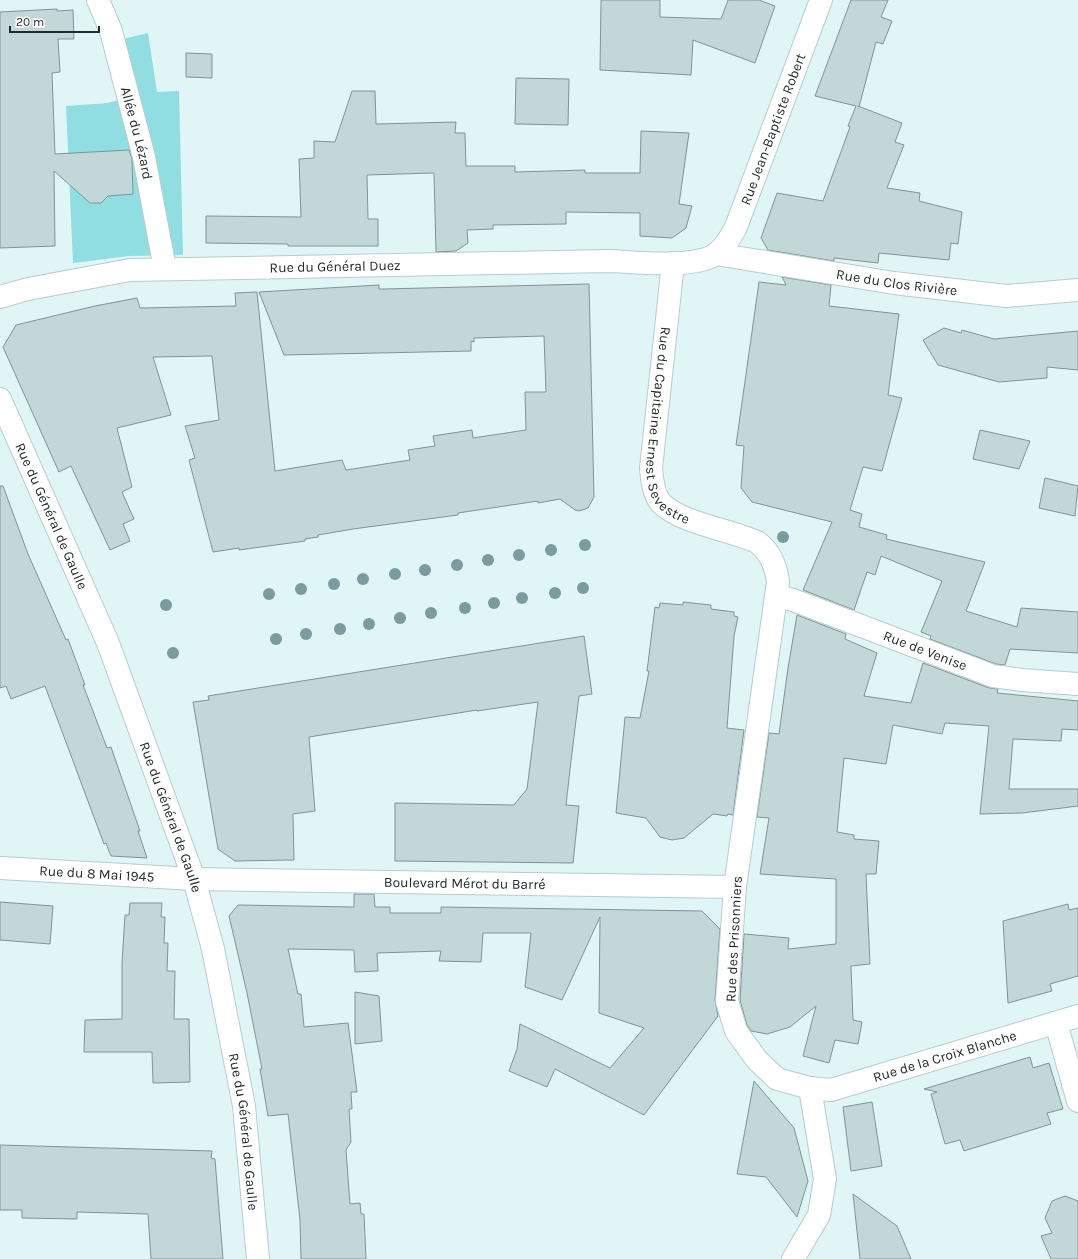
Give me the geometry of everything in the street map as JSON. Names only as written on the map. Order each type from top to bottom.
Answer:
[{"type":"street","name":"Allée du Lézard","points":[[98,0],[111,30],[144,157],[165,268]]},
{"type":"street","name":"Rue Jean-Baptiste Robert","points":[[716,254],[728,241],[736,227],[821,0]]},
{"type":"street","points":[[673,263],[703,260],[716,254]]},
{"type":"street","name":"Rue du Clos Rivière","points":[[716,254],[894,283],[1006,296],[1078,290]]},
{"type":"street","name":"Rue du Général Duez","points":[[0,297],[28,289],[130,270],[165,268],[609,261],[673,263]]},
{"type":"street","name":"Rue du Capitaine Ernest Sevestre","points":[[673,263],[651,468],[655,492],[660,502],[669,510],[682,516],[746,537],[765,547],[776,569],[778,582],[777,596]]},
{"type":"street","name":"Rue du Général de Gaulle","points":[[0,399],[108,643],[194,879],[213,949],[244,1106],[258,1259]]},
{"type":"street","name":"Rue de Venise","points":[[777,596],[793,600],[993,676],[1022,680],[1078,684]]},
{"type":"street","name":"Rue des Prisonniers","points":[[777,596],[735,887],[727,1001],[736,1030],[757,1060],[777,1079],[810,1088]]},
{"type":"street","name":"Rue du 8 Mai 1945","points":[[0,868],[194,879]]},
{"type":"street","name":"Boulevard Mérot du Barré","points":[[194,879],[735,887]]},
{"type":"street","name":"Rue de la Croix Blanche","points":[[810,1088],[832,1090],[1078,1016]]},
{"type":"street","points":[[1056,1023],[1078,1101]]},
{"type":"street","points":[[793,1259],[819,1215],[825,1179],[810,1088]]},
{"type":"shaded area","points":[[148,33],[157,92],[179,91],[183,255],[129,256],[73,263],[66,106],[107,103],[132,97],[119,40]]},
{"type":"building","points":[[601,0],[660,0],[660,17],[721,19],[728,0],[759,0],[775,6],[755,63],[693,40],[691,75],[600,70]]},
{"type":"building","points":[[851,0],[888,0],[881,17],[892,21],[883,44],[876,42],[859,106],[902,123],[895,142],[904,145],[887,188],[920,193],[919,201],[962,212],[958,244],[951,243],[949,260],[879,253],[878,263],[834,258],[834,261],[768,250],[761,238],[777,193],[823,201],[850,127],[848,126],[856,106],[815,96]]},
{"type":"building","points":[[57,9],[57,11],[73,10],[74,39],[58,39],[60,72],[52,73],[55,154],[129,150],[132,159],[133,194],[108,196],[101,203],[90,203],[54,171],[55,246],[0,248],[0,12]]},
{"type":"building","points":[[186,53],[212,54],[212,78],[186,77]]},
{"type":"building","points":[[516,78],[569,79],[568,125],[515,124]]},
{"type":"building","points":[[352,91],[375,91],[376,124],[456,122],[455,133],[465,133],[466,166],[515,166],[515,172],[585,170],[585,173],[640,173],[641,131],[689,133],[679,204],[692,206],[686,228],[672,238],[640,236],[640,213],[566,212],[566,224],[493,225],[493,229],[467,230],[468,243],[456,251],[436,252],[434,173],[367,175],[368,219],[378,219],[378,246],[288,246],[288,244],[206,243],[206,216],[301,217],[299,159],[314,158],[314,141],[335,142]]},
{"type":"building","points":[[782,277],[831,285],[829,306],[899,314],[888,395],[902,398],[882,471],[863,467],[850,510],[862,514],[859,527],[887,535],[886,539],[985,562],[966,611],[1017,627],[1021,608],[1078,612],[1078,653],[1010,649],[1005,665],[996,664],[930,639],[931,636],[921,632],[942,581],[881,556],[875,575],[867,572],[854,610],[803,590],[832,522],[752,502],[741,488],[744,446],[736,445],[759,282],[786,285]]},
{"type":"building","points":[[589,284],[594,497],[588,508],[579,511],[575,510],[560,499],[538,503],[538,501],[458,513],[458,515],[353,529],[318,535],[318,537],[305,539],[305,541],[239,550],[239,548],[213,552],[189,460],[195,458],[185,426],[219,420],[212,356],[153,357],[171,415],[117,428],[132,487],[122,492],[134,519],[123,524],[130,541],[110,550],[71,466],[59,472],[3,347],[16,325],[95,306],[137,298],[140,308],[236,306],[235,293],[257,292],[275,471],[342,460],[346,470],[410,460],[408,450],[435,446],[433,436],[472,430],[473,438],[526,430],[525,392],[546,392],[544,336],[474,338],[474,342],[471,341],[471,351],[284,355],[259,292],[379,285],[379,289],[383,289]]},
{"type":"building","points":[[944,328],[961,333],[962,330],[994,339],[1078,331],[1078,370],[1047,367],[1047,378],[999,382],[938,365],[923,340]]},
{"type":"building","points":[[980,430],[1030,441],[1019,469],[973,459]]},
{"type":"building","points":[[1045,478],[1078,486],[1075,516],[1039,508]]},
{"type":"building","points":[[0,486],[3,486],[28,554],[66,640],[68,639],[85,685],[83,685],[107,748],[111,747],[140,831],[138,831],[147,858],[111,856],[106,843],[104,844],[45,686],[11,699],[6,686],[0,688]]},
{"type":"building","points":[[683,602],[711,605],[711,609],[734,612],[734,616],[738,617],[734,636],[727,728],[744,730],[733,815],[728,814],[727,816],[713,814],[684,838],[672,840],[660,837],[646,818],[616,813],[625,717],[640,718],[649,671],[647,671],[655,607],[659,608],[660,603],[683,605]]},
{"type":"building","points":[[797,615],[846,634],[845,639],[877,653],[864,696],[911,703],[923,663],[989,688],[998,689],[997,693],[1078,701],[1078,730],[1062,729],[1061,741],[1013,739],[1009,789],[1078,789],[1078,806],[1022,813],[980,814],[989,726],[945,723],[942,734],[893,725],[886,764],[844,758],[837,832],[854,835],[854,839],[879,841],[876,874],[866,874],[870,964],[851,966],[853,1020],[862,1022],[858,1044],[835,1040],[829,1063],[803,1056],[816,1006],[790,1027],[767,1034],[751,1031],[747,1025],[740,1000],[744,934],[789,938],[788,949],[836,944],[836,879],[760,874],[769,818],[757,817],[769,733],[779,734]]},
{"type":"building","points":[[584,636],[592,694],[579,696],[566,805],[579,806],[573,863],[395,861],[395,803],[514,805],[527,789],[538,702],[477,710],[309,737],[315,811],[293,814],[294,860],[235,861],[218,849],[193,702],[209,700],[208,696]]},
{"type":"building","points":[[354,894],[374,894],[375,907],[390,907],[390,913],[441,913],[441,907],[702,911],[720,929],[715,1000],[718,1016],[644,1115],[555,1069],[547,1087],[509,1071],[517,1049],[520,1024],[610,1068],[644,1028],[599,1013],[600,917],[562,1000],[525,987],[531,933],[483,933],[481,962],[439,961],[441,951],[377,953],[378,971],[355,972],[354,950],[288,949],[298,994],[301,994],[304,1027],[348,1023],[357,1092],[351,1092],[352,1109],[349,1109],[351,1142],[346,1150],[350,1204],[360,1203],[361,1214],[364,1214],[366,1259],[301,1259],[300,1220],[288,1114],[268,1116],[260,1069],[262,1069],[247,993],[229,916],[238,905],[354,907]]},
{"type":"building","points":[[0,902],[53,906],[50,944],[0,940]]},
{"type":"building","points":[[130,903],[162,903],[161,917],[165,917],[164,943],[168,943],[167,971],[175,971],[174,1019],[189,1019],[190,1082],[153,1083],[152,1052],[84,1052],[85,1020],[122,1019],[122,963],[125,915],[129,915]]},
{"type":"building","points":[[1068,904],[1069,910],[1078,908],[1078,976],[1050,984],[1052,991],[1008,1003],[1003,921]]},
{"type":"building","points":[[355,992],[379,996],[382,1041],[355,1044]]},
{"type":"building","points":[[1030,1057],[1033,1068],[1049,1063],[1063,1109],[1047,1113],[1051,1124],[964,1151],[960,1140],[945,1144],[931,1094],[937,1092],[924,1089]]},
{"type":"building","points":[[754,1081],[794,1128],[808,1181],[797,1217],[766,1177],[737,1174]]},
{"type":"building","points":[[872,1102],[882,1166],[851,1171],[843,1107]]},
{"type":"building","points":[[0,1145],[212,1151],[211,1158],[215,1159],[223,1259],[151,1259],[148,1214],[77,1212],[77,1219],[22,1218],[22,1210],[0,1210]]},
{"type":"building","points":[[853,1194],[897,1226],[911,1259],[860,1259]]},
{"type":"building","points":[[1065,1196],[1078,1201],[1078,1259],[1051,1259],[1041,1236],[1052,1233],[1045,1218],[1052,1201]]}]
